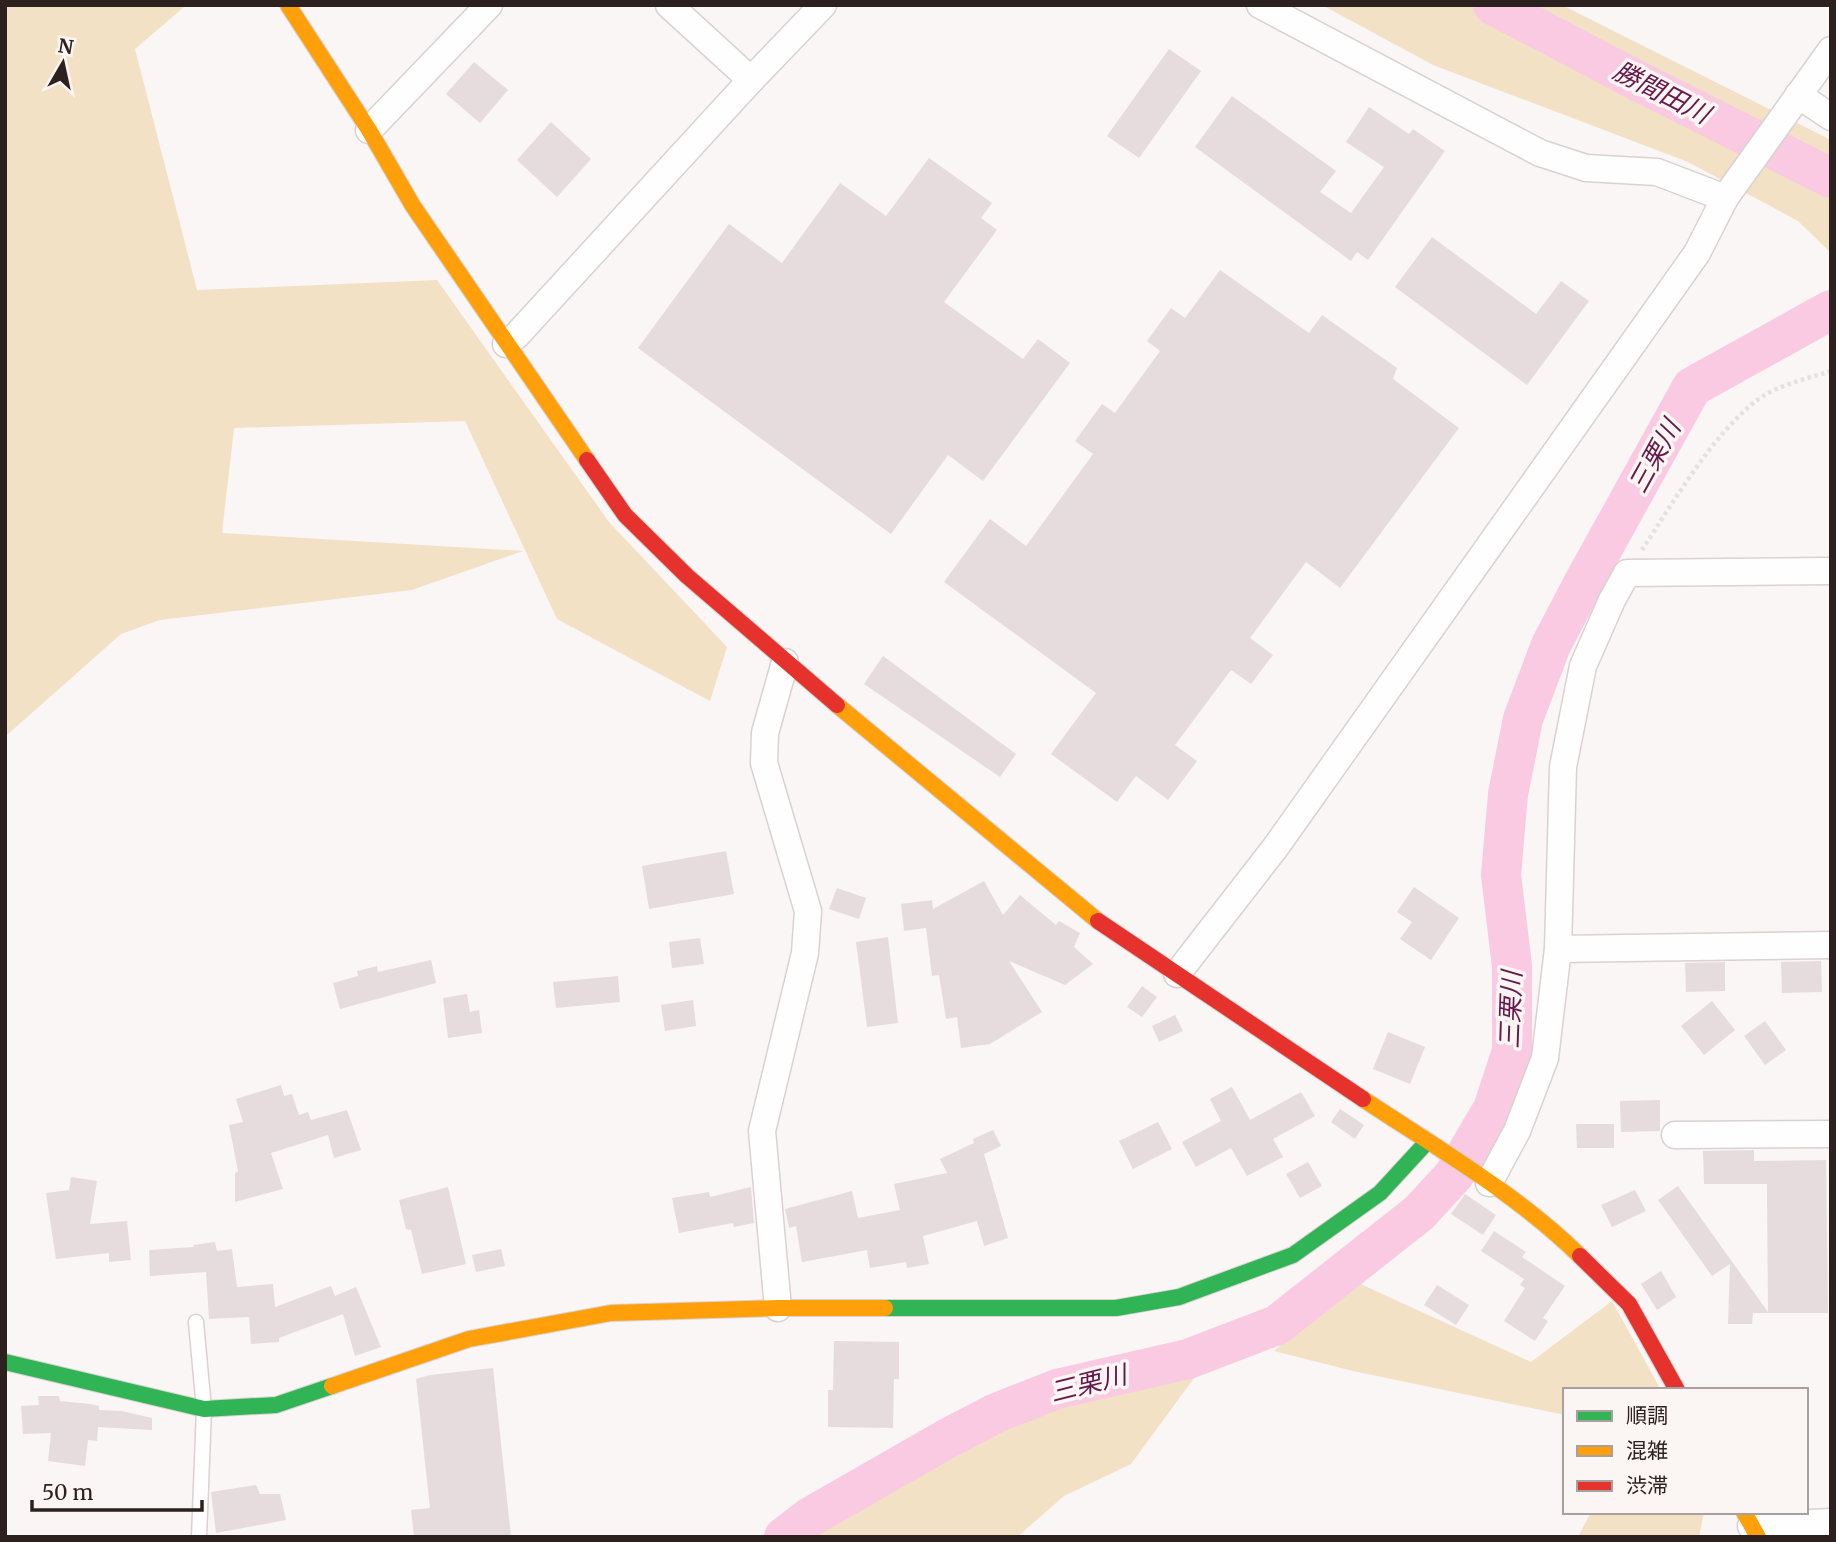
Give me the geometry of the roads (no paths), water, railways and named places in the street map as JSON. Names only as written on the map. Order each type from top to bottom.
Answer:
[{"type":"street","points":[[288,5],[369,130],[413,206],[625,515],[687,576],[785,662],[1107,928],[1489,1183],[1556,1232],[1629,1304],[1676,1388]]},
{"type":"street","points":[[369,130],[489,5]]},
{"type":"street","points":[[669,5],[751,80]]},
{"type":"street","points":[[506,344],[823,5]]},
{"type":"street","points":[[1260,5],[1540,153],[1586,168],[1657,172],[1730,191]]},
{"type":"street","points":[[1177,974],[1275,848],[1697,253],[1730,191],[1831,50]]},
{"type":"street","points":[[1793,101],[1831,117]]},
{"type":"street","points":[[1489,1183],[1517,1131],[1545,1058],[1558,949],[1563,767],[1583,666],[1612,600],[1628,573],[1831,571]]},
{"type":"street","points":[[778,1308],[762,1130],[806,954],[808,911],[764,763],[765,733],[785,662]]},
{"type":"street","points":[[1558,949],[1831,945]]},
{"type":"street","points":[[1675,1135],[1831,1135]]},
{"type":"street","points":[[5,1362],[204,1409],[276,1405],[469,1339],[611,1313],[778,1308],[1116,1308],[1179,1297],[1293,1255],[1380,1193],[1426,1143]]},
{"type":"street","points":[[1751,1525],[1831,1522]]},
{"type":"lane","points":[[196,1322],[204,1409],[199,1537]]},
{"type":"waterway","name":"勝間田川","points":[[1493,5],[1831,178]]},
{"type":"waterway","name":"三栗川","points":[[784,1537],[810,1517],[996,1413],[1057,1389],[1188,1359],[1277,1325],[1419,1213],[1454,1175],[1493,1109],[1512,1051],[1512,966],[1501,875],[1508,794],[1523,719],[1551,645],[1692,387],[1831,310]]}]
